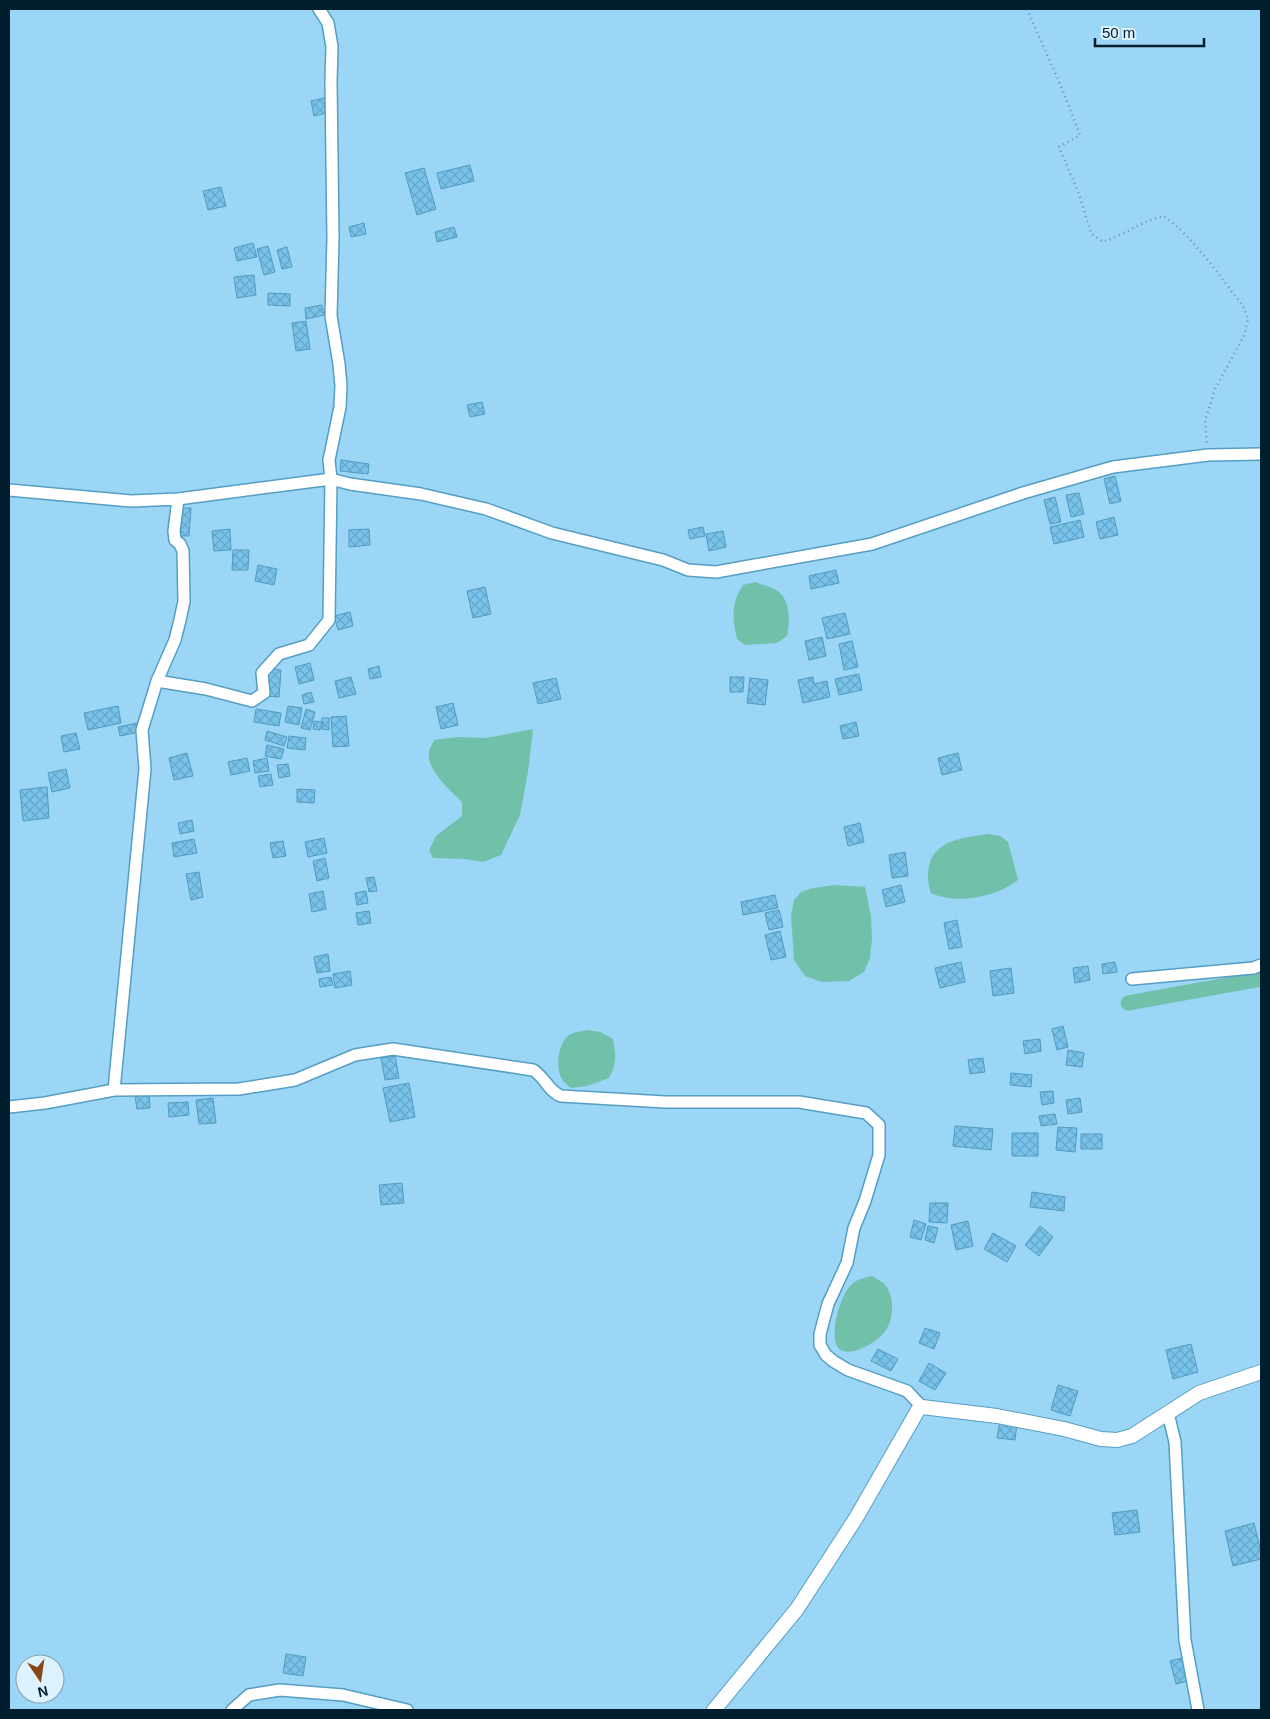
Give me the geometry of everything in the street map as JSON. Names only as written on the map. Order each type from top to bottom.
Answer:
[{"type":"street","points":[[157,681],[206,689],[252,701],[264,693],[262,673],[279,654],[309,645],[330,620],[331,479],[329,460],[340,408],[341,386],[331,316],[333,246],[332,47],[328,23],[319,9]]},
{"type":"street","points":[[9,490],[131,501],[178,499],[331,479],[350,484],[421,494],[486,509],[552,533],[663,560],[688,570],[716,572],[872,544],[1023,493],[1113,467],[1208,455],[1261,454]]},
{"type":"street","points":[[114,1090],[145,769],[142,730],[157,681],[175,640],[184,601],[183,551],[180,544],[175,540],[174,531],[178,499]]},
{"type":"street","points":[[1132,980],[1253,968],[1261,965]]},
{"type":"street","points":[[9,1107],[45,1103],[114,1090],[239,1088],[295,1080],[355,1055],[393,1049],[532,1070],[538,1073],[556,1094],[561,1096],[665,1102],[799,1102],[866,1113],[879,1125],[879,1155],[865,1201],[854,1228],[847,1263],[828,1304],[820,1334],[820,1346],[833,1361],[848,1370],[907,1391],[922,1407],[997,1416],[1064,1429],[1101,1439],[1117,1440],[1132,1436],[1199,1393],[1261,1372]]},
{"type":"street","points":[[714,1710],[797,1610],[856,1518],[918,1410],[922,1407]]},
{"type":"street","points":[[1168,1413],[1175,1442],[1186,1640],[1198,1710]]},
{"type":"street","points":[[232,1710],[249,1695],[280,1690],[343,1695],[406,1710]]},
{"type":"path","points":[[1027,9],[1080,135],[1058,147],[1079,194],[1091,232],[1104,242],[1149,220],[1163,216],[1190,240],[1244,306],[1248,319],[1244,336],[1215,389],[1205,421],[1208,455]]},
{"type":"shaded area","points":[[756,582],[776,590],[781,594],[787,605],[789,624],[787,636],[777,643],[745,645],[737,639],[734,625],[736,598],[743,585]]},
{"type":"shaded area","points":[[533,729],[520,815],[501,855],[483,862],[465,859],[433,858],[429,850],[436,836],[462,816],[462,802],[440,780],[431,766],[429,752],[434,740],[458,737],[486,738]]},
{"type":"shaded area","points":[[987,834],[1000,836],[1008,842],[1018,880],[988,895],[964,899],[941,897],[931,893],[928,870],[932,857],[938,850],[952,841]]},
{"type":"shaded area","points":[[835,885],[865,887],[871,916],[872,939],[870,958],[864,972],[849,981],[822,982],[805,976],[794,960],[791,915],[794,900],[801,892]]},
{"type":"shaded area","points":[[588,1030],[600,1032],[613,1039],[615,1064],[609,1078],[587,1086],[571,1088],[560,1075],[558,1063],[560,1050],[569,1035]]},
{"type":"shaded area","points":[[872,1276],[889,1290],[892,1310],[889,1324],[878,1339],[866,1347],[859,1350],[845,1351],[836,1344],[835,1338],[840,1305],[851,1285],[858,1280]]},
{"type":"building","points":[[324,98],[327,113],[314,116],[311,101]]},
{"type":"building","points":[[470,165],[474,181],[441,189],[437,173]]},
{"type":"building","points":[[424,168],[436,209],[417,215],[405,173]]},
{"type":"building","points":[[221,187],[226,206],[208,210],[203,191]]},
{"type":"building","points":[[364,223],[366,234],[351,237],[349,227]]},
{"type":"building","points":[[454,227],[457,237],[437,242],[435,232]]},
{"type":"building","points":[[253,243],[257,257],[237,261],[234,248]]},
{"type":"building","points":[[268,246],[275,272],[264,275],[257,249]]},
{"type":"building","points":[[287,247],[292,267],[282,269],[277,250]]},
{"type":"building","points":[[254,275],[256,295],[237,298],[234,277]]},
{"type":"building","points":[[268,293],[290,294],[290,306],[268,305]]},
{"type":"building","points":[[322,305],[324,315],[306,319],[305,308]]},
{"type":"building","points":[[306,321],[310,349],[296,351],[292,323]]},
{"type":"building","points":[[482,402],[485,414],[470,417],[467,405]]},
{"type":"building","points":[[341,460],[369,464],[368,474],[340,471]]},
{"type":"building","points":[[1115,476],[1121,501],[1110,504],[1104,479]]},
{"type":"building","points":[[1079,493],[1084,514],[1071,517],[1066,495]]},
{"type":"building","points":[[1055,497],[1061,522],[1050,524],[1044,500]]},
{"type":"building","points":[[178,508],[191,508],[189,536],[176,536]]},
{"type":"building","points":[[1114,517],[1118,535],[1100,539],[1096,522]]},
{"type":"building","points":[[1080,520],[1084,537],[1054,544],[1050,527]]},
{"type":"building","points":[[703,527],[705,536],[690,539],[688,530]]},
{"type":"building","points":[[230,529],[231,550],[214,551],[212,531]]},
{"type":"building","points":[[369,529],[370,545],[349,547],[349,530]]},
{"type":"building","points":[[723,531],[726,547],[709,551],[706,534]]},
{"type":"building","points":[[233,550],[249,550],[248,570],[232,570]]},
{"type":"building","points":[[258,565],[277,569],[274,585],[255,581]]},
{"type":"building","points":[[836,570],[839,583],[811,589],[809,576]]},
{"type":"building","points":[[485,587],[491,614],[473,618],[467,591]]},
{"type":"building","points":[[350,612],[353,626],[338,630],[334,616]]},
{"type":"building","points":[[845,613],[850,634],[827,639],[822,618]]},
{"type":"building","points":[[822,637],[826,656],[809,660],[805,641]]},
{"type":"building","points":[[852,641],[858,667],[844,670],[839,644]]},
{"type":"building","points":[[310,663],[314,680],[299,684],[295,667]]},
{"type":"building","points":[[379,666],[381,677],[370,679],[368,669]]},
{"type":"building","points":[[269,669],[281,670],[279,697],[266,696]]},
{"type":"building","points":[[859,674],[862,690],[839,695],[835,679]]},
{"type":"building","points":[[351,677],[356,694],[339,698],[335,681]]},
{"type":"building","points":[[730,677],[744,677],[743,692],[730,692]]},
{"type":"building","points":[[813,677],[814,684],[827,681],[830,697],[803,703],[798,680]]},
{"type":"building","points":[[556,678],[561,699],[538,704],[533,683]]},
{"type":"building","points":[[750,678],[768,680],[765,705],[747,703]]},
{"type":"building","points":[[311,692],[314,702],[304,704],[302,695]]},
{"type":"building","points":[[453,703],[458,725],[441,729],[436,707]]},
{"type":"building","points":[[118,706],[121,723],[88,730],[84,713]]},
{"type":"building","points":[[288,706],[302,708],[299,725],[285,722]]},
{"type":"building","points":[[256,709],[281,713],[279,726],[254,722]]},
{"type":"building","points":[[306,709],[315,712],[310,730],[301,728]]},
{"type":"building","points":[[346,716],[349,746],[333,747],[331,717]]},
{"type":"building","points":[[322,718],[329,718],[329,730],[322,729]]},
{"type":"building","points":[[314,721],[322,722],[320,730],[313,729]]},
{"type":"building","points":[[856,722],[859,736],[843,739],[840,726]]},
{"type":"building","points":[[137,723],[139,732],[120,736],[118,727]]},
{"type":"building","points":[[267,731],[287,737],[284,746],[265,740]]},
{"type":"building","points":[[76,733],[80,749],[64,752],[61,736]]},
{"type":"building","points":[[289,736],[306,738],[305,750],[287,748]]},
{"type":"building","points":[[267,745],[284,749],[281,759],[265,756]]},
{"type":"building","points":[[187,753],[193,776],[174,780],[169,758]]},
{"type":"building","points":[[958,753],[962,770],[942,775],[938,758]]},
{"type":"building","points":[[247,758],[250,771],[231,775],[228,762]]},
{"type":"building","points":[[267,758],[269,771],[255,773],[253,761]]},
{"type":"building","points":[[288,764],[290,776],[279,778],[277,765]]},
{"type":"building","points":[[66,769],[70,788],[52,792],[48,773]]},
{"type":"building","points":[[271,774],[273,785],[260,787],[258,776]]},
{"type":"building","points":[[47,787],[49,818],[23,821],[20,790]]},
{"type":"building","points":[[297,789],[315,790],[314,803],[297,802]]},
{"type":"building","points":[[192,820],[194,831],[180,834],[178,823]]},
{"type":"building","points":[[860,823],[864,842],[848,846],[844,827]]},
{"type":"building","points":[[324,838],[327,853],[308,857],[305,842]]},
{"type":"building","points":[[194,839],[197,853],[174,857],[172,843]]},
{"type":"building","points":[[283,841],[286,856],[273,858],[270,843]]},
{"type":"building","points":[[905,852],[908,876],[892,878],[889,855]]},
{"type":"building","points":[[325,858],[329,878],[317,881],[313,861]]},
{"type":"building","points":[[199,872],[203,897],[191,900],[186,874]]},
{"type":"building","points":[[374,877],[377,891],[369,892],[366,878]]},
{"type":"building","points":[[901,885],[905,902],[886,907],[882,890]]},
{"type":"building","points":[[323,891],[326,909],[312,912],[309,894]]},
{"type":"building","points":[[366,891],[368,903],[357,905],[355,893]]},
{"type":"building","points":[[775,895],[778,908],[743,915],[741,902]]},
{"type":"building","points":[[779,910],[783,927],[769,930],[765,913]]},
{"type":"building","points":[[369,911],[371,923],[358,925],[356,913]]},
{"type":"building","points":[[957,920],[962,947],[949,949],[944,923]]},
{"type":"building","points":[[780,931],[786,957],[771,960],[765,935]]},
{"type":"building","points":[[328,954],[330,971],[317,973],[314,957]]},
{"type":"building","points":[[961,962],[965,982],[940,988],[935,968]]},
{"type":"building","points":[[1115,962],[1117,972],[1103,974],[1102,964]]},
{"type":"building","points":[[1088,966],[1090,980],[1075,983],[1073,968]]},
{"type":"building","points":[[1011,968],[1014,993],[993,996],[990,971]]},
{"type":"building","points":[[350,971],[352,985],[335,988],[333,974]]},
{"type":"building","points":[[331,977],[333,985],[320,987],[319,979]]},
{"type":"building","points":[[1063,1026],[1068,1047],[1057,1050],[1052,1029]]},
{"type":"building","points":[[1040,1039],[1041,1051],[1025,1054],[1023,1041]]},
{"type":"building","points":[[1068,1050],[1084,1053],[1082,1067],[1066,1065]]},
{"type":"building","points":[[395,1056],[399,1078],[385,1080],[381,1058]]},
{"type":"building","points":[[983,1058],[985,1072],[970,1074],[968,1060]]},
{"type":"building","points":[[1011,1073],[1032,1075],[1031,1087],[1010,1085]]},
{"type":"building","points":[[409,1083],[415,1117],[390,1122],[383,1088]]},
{"type":"building","points":[[1053,1091],[1054,1103],[1042,1105],[1040,1092]]},
{"type":"building","points":[[149,1094],[150,1108],[137,1109],[135,1096]]},
{"type":"building","points":[[213,1098],[216,1123],[199,1124],[196,1100]]},
{"type":"building","points":[[1080,1098],[1082,1112],[1068,1114],[1066,1100]]},
{"type":"building","points":[[188,1102],[189,1115],[169,1117],[168,1103]]},
{"type":"building","points":[[1055,1114],[1057,1124],[1041,1126],[1039,1116]]},
{"type":"building","points":[[955,1126],[993,1129],[991,1150],[953,1146]]},
{"type":"building","points":[[1058,1127],[1077,1128],[1075,1152],[1056,1150]]},
{"type":"building","points":[[1012,1133],[1038,1133],[1038,1156],[1012,1156]]},
{"type":"building","points":[[1081,1134],[1102,1134],[1102,1149],[1081,1149]]},
{"type":"building","points":[[402,1183],[404,1203],[381,1205],[379,1185]]},
{"type":"building","points":[[1032,1192],[1065,1197],[1064,1211],[1030,1207]]},
{"type":"building","points":[[930,1203],[948,1203],[947,1223],[929,1222]]},
{"type":"building","points":[[914,1220],[926,1224],[921,1240],[910,1237]]},
{"type":"building","points":[[968,1221],[973,1246],[956,1250],[951,1225]]},
{"type":"building","points":[[928,1226],[938,1228],[934,1243],[925,1240]]},
{"type":"building","points":[[1040,1226],[1053,1237],[1039,1256],[1025,1245]]},
{"type":"building","points":[[993,1233],[1016,1246],[1007,1262],[984,1249]]},
{"type":"building","points":[[925,1328],[940,1333],[934,1349],[919,1343]]},
{"type":"building","points":[[1191,1344],[1198,1372],[1173,1379],[1166,1350]]},
{"type":"building","points":[[878,1349],[898,1359],[891,1371],[871,1361]]},
{"type":"building","points":[[929,1363],[946,1373],[935,1390],[919,1381]]},
{"type":"building","points":[[1058,1385],[1078,1391],[1070,1416],[1051,1410]]},
{"type":"building","points":[[1000,1421],[1017,1423],[1015,1440],[997,1438]]},
{"type":"building","points":[[1137,1510],[1140,1532],[1115,1535],[1112,1513]]},
{"type":"building","points":[[1254,1523],[1261,1559],[1233,1566],[1225,1531]]},
{"type":"building","points":[[286,1654],[306,1657],[303,1676],[283,1673]]},
{"type":"building","points":[[1186,1657],[1192,1680],[1176,1684],[1170,1661]]},
{"type":"waterway","points":[[1128,1003],[1261,979]]}]
